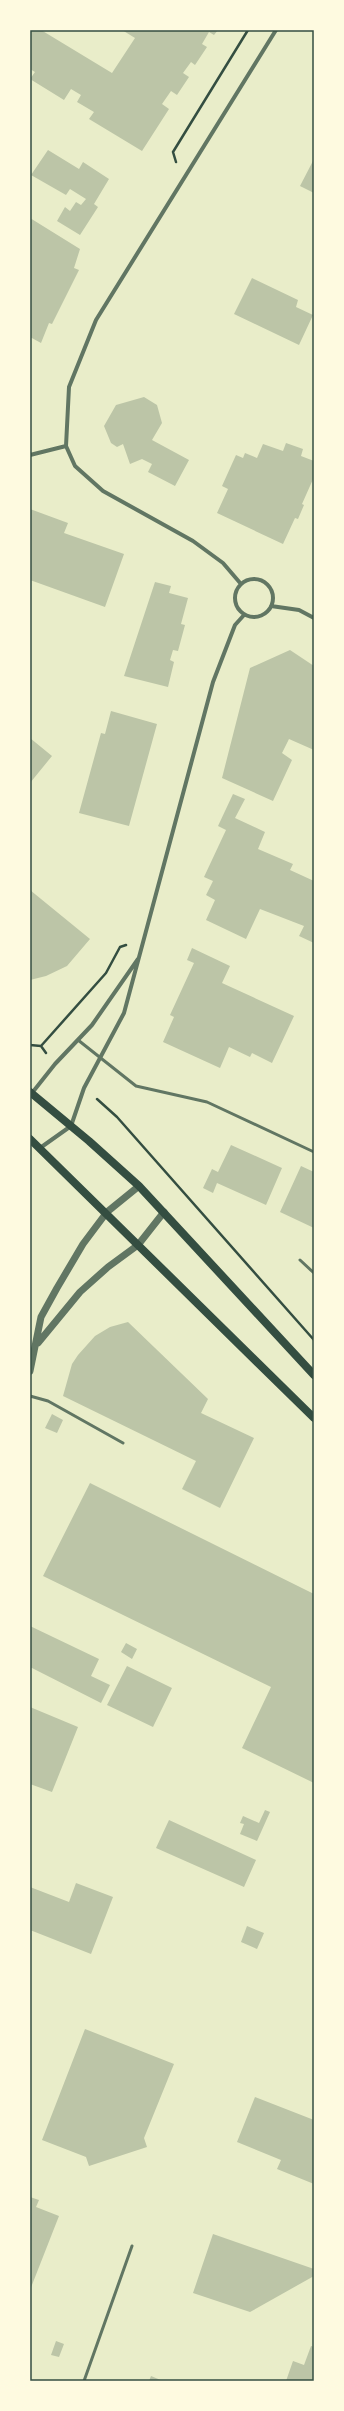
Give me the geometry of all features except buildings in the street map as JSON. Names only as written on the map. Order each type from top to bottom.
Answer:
[{"type":"main road","points":[[30,1094],[71,1126],[139,1186],[314,1375]]},
{"type":"main road","points":[[30,1139],[107,1212],[314,1418]]},
{"type":"street","points":[[241,584],[223,563],[193,541],[103,491],[75,466],[66,446],[69,388],[96,320],[276,30]]},
{"type":"street","points":[[30,455],[66,446]]},
{"type":"street","points":[[253,579],[265,583],[272,593],[271,606],[263,615],[250,617],[244,615],[239,611],[234,600],[235,594],[241,584],[253,579]]},
{"type":"street","points":[[271,606],[298,610],[314,618]]},
{"type":"street","points":[[40,1148],[71,1126],[84,1088],[124,1012],[213,682],[235,625],[244,615]]},
{"type":"street","points":[[30,1094],[92,1025],[140,955]]},
{"type":"street","points":[[30,1371],[37,1345],[41,1317],[57,1288],[83,1244],[107,1212],[139,1186]]},
{"type":"street","points":[[37,1345],[80,1292],[108,1267],[138,1244],[164,1212]]},
{"type":"lane","points":[[78,1040],[100,1059],[136,1086],[207,1102],[314,1152]]},
{"type":"lane","points":[[300,1260],[314,1273]]},
{"type":"lane","points":[[30,1396],[48,1401],[123,1443]]},
{"type":"lane","points":[[84,2381],[132,2246]]},
{"type":"path","points":[[182,182],[172,152],[248,30]]},
{"type":"path","points":[[41,1046],[106,973],[120,947],[144,940]]},
{"type":"path","points":[[30,1045],[41,1046],[47,1054]]},
{"type":"path","points":[[99,1101],[117,1117],[314,1340]]}]
